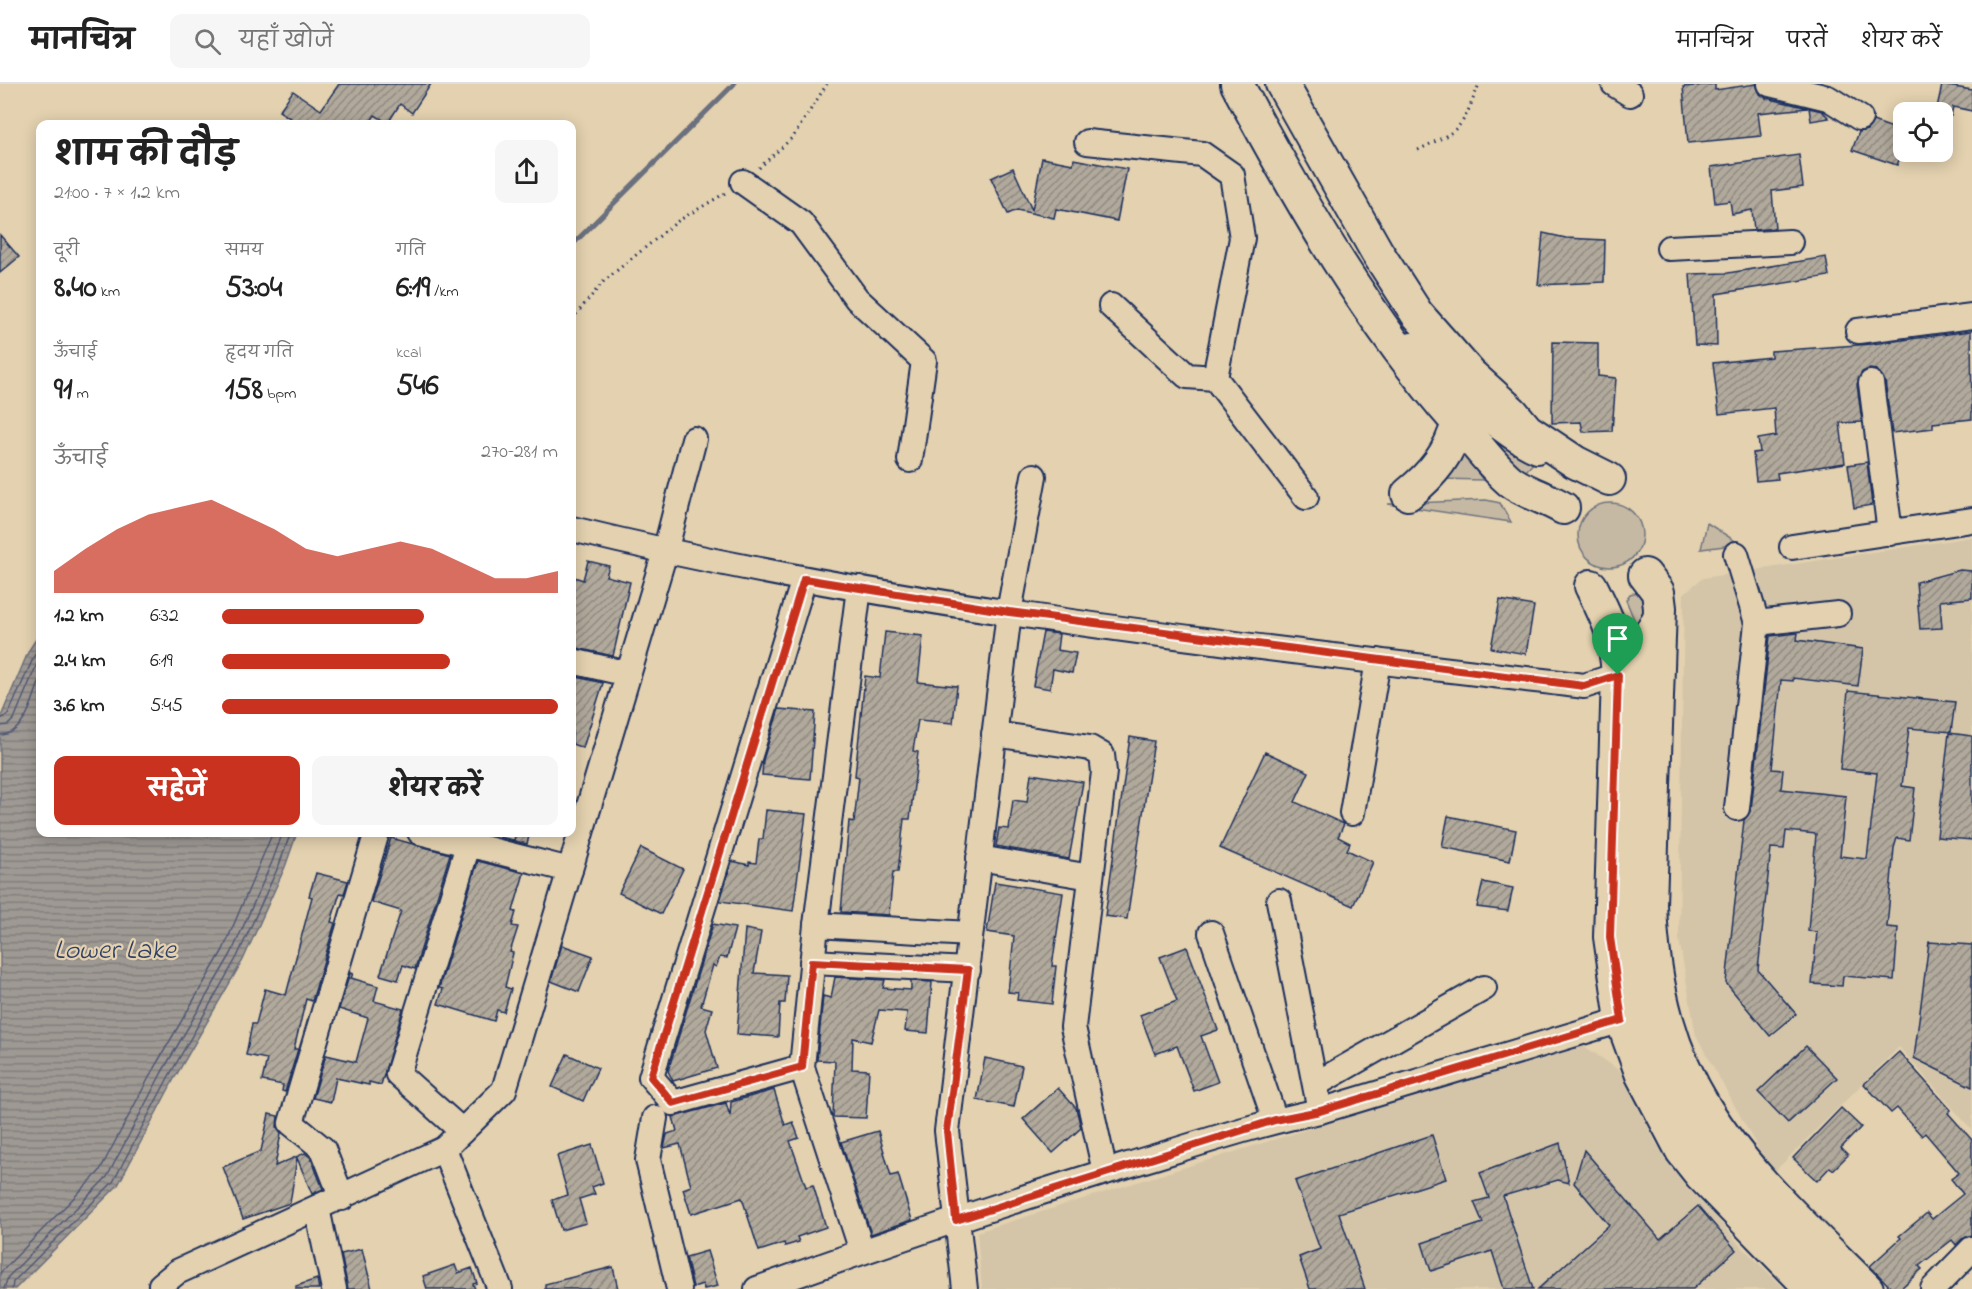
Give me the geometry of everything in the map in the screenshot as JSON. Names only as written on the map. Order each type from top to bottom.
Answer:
[{"type":"main road","points":[[1237,84],[1288,181],[1339,264],[1395,347],[1460,410],[1508,480],[1521,488],[1540,494],[1563,508]]},
{"type":"main road","points":[[1282,84],[1377,252],[1417,314],[1470,374],[1512,411],[1527,430],[1575,462],[1609,479]]},
{"type":"main road","points":[[1408,494],[1438,466],[1452,444],[1460,410]]},
{"type":"main road","points":[[1645,575],[1658,592],[1660,608],[1650,904],[1652,947],[1663,1011],[1691,1086],[1726,1142],[1764,1186],[1867,1289]]},
{"type":"main road","points":[[1591,586],[1610,622],[1618,675],[1610,937],[1622,1020],[1642,1075],[1682,1151],[1701,1175],[1812,1289]]},
{"type":"street","points":[[1252,84],[1302,175],[1393,322],[1460,410],[1530,448],[1575,462]]},
{"type":"street","points":[[1770,84],[1828,98],[1860,118]]},
{"type":"street","points":[[1087,142],[1202,154],[1232,175],[1242,238],[1215,378],[1306,497]]},
{"type":"street","points":[[743,182],[801,223],[857,299],[924,361],[910,460]]},
{"type":"street","points":[[1668,248],[1790,242]]},
{"type":"street","points":[[1111,306],[1187,376],[1215,378]]},
{"type":"street","points":[[1858,331],[1972,316]]},
{"type":"street","points":[[1871,383],[1890,533]]},
{"type":"street","points":[[162,1289],[161,1285],[177,1272],[342,1198],[444,1149],[504,1090],[665,552],[694,439]]},
{"type":"street","points":[[965,1289],[947,1131],[1009,612],[1034,476]]},
{"type":"street","points":[[1792,547],[1972,519]]},
{"type":"street","points":[[576,530],[665,552],[804,579],[1009,612],[1584,686],[1618,675]]},
{"type":"street","points":[[1736,554],[1757,622],[1737,808]]},
{"type":"street","points":[[802,1067],[673,1103],[651,1077],[804,579]]},
{"type":"street","points":[[859,588],[816,926],[802,1067],[862,1251]]},
{"type":"street","points":[[1660,608],[1642,640],[1636,699],[1626,929],[1631,966],[1645,1025],[1670,1088],[1707,1147],[1744,1193],[1840,1289]]},
{"type":"street","points":[[1757,622],[1838,614]]},
{"type":"street","points":[[1610,622],[1642,640]]},
{"type":"street","points":[[1352,813],[1378,661]]},
{"type":"street","points":[[576,662],[628,674]]},
{"type":"street","points":[[994,734],[1090,748],[1102,755],[1104,772],[1073,1027],[1105,1172]]},
{"type":"street","points":[[342,1198],[323,1149],[291,1123],[376,837]]},
{"type":"street","points":[[462,1131],[398,1074],[470,839],[570,870]]},
{"type":"street","points":[[979,858],[1091,877]]},
{"type":"street","points":[[1279,901],[1320,1111]]},
{"type":"street","points":[[816,926],[970,934]]},
{"type":"street","points":[[1211,933],[1275,1120]]},
{"type":"street","points":[[812,962],[968,970]]},
{"type":"street","points":[[1316,1084],[1484,988]]},
{"type":"street","points":[[757,1289],[862,1251],[1105,1172],[1275,1120],[1320,1111],[1622,1020]]},
{"type":"street","points":[[655,1118],[648,1160],[679,1289]]},
{"type":"street","points":[[444,1149],[500,1289]]},
{"type":"street","points":[[317,1208],[334,1289]]},
{"type":"street","points":[[1933,1289],[1972,1249]]},
{"type":"path","points":[[576,314],[604,280],[678,221],[743,182],[793,138],[827,84]]},
{"type":"path","points":[[1418,150],[1452,134],[1466,119],[1479,84]]},
{"type":"shaded area","points":[[1482,416],[1537,459],[1526,471],[1518,468],[1505,457]]},
{"type":"shaded area","points":[[1459,446],[1483,480],[1441,479]]},
{"type":"shaded area","points":[[1486,500],[1500,503],[1511,522],[1388,504]]},
{"type":"shaded area","points":[[1610,503],[1628,509],[1636,517],[1642,535],[1636,553],[1628,561],[1610,567],[1592,561],[1584,553],[1578,535],[1584,517],[1592,509]]},
{"type":"shaded area","points":[[1707,523],[1740,544],[1701,549]]},
{"type":"shaded area","points":[[1972,537],[1972,1130],[1899,1047],[1772,1174],[1696,1035],[1679,939],[1684,593],[1703,578]]},
{"type":"shaded area","points":[[1638,592],[1643,595],[1645,612],[1640,634],[1626,600],[1630,594]]},
{"type":"shaded area","points":[[1581,1044],[1623,1073],[1656,1143],[1738,1243],[1785,1289],[982,1289],[977,1232]]},
{"type":"water","name":"Lower Lake","points":[[36,639],[36,837],[296,837],[285,867],[243,960],[174,1079],[118,1185],[15,1289],[0,1289],[0,719],[29,650]]},
{"type":"building","points":[[339,84],[431,84],[412,113],[400,104],[390,120],[383,120],[375,115],[372,120],[293,120],[279,111],[293,91],[321,110]]},
{"type":"building","points":[[1715,84],[1715,90],[1756,84],[1760,94],[1766,98],[1808,108],[1758,113],[1761,136],[1688,143],[1683,87]]},
{"type":"building","points":[[1942,85],[1972,90],[1972,111],[1953,107],[1953,102],[1938,102]]},
{"type":"building","points":[[1809,108],[1822,111],[1829,118],[1811,121]]},
{"type":"building","points":[[1873,121],[1893,128],[1893,162],[1898,162],[1897,165],[1852,150],[1859,132],[1867,130]]},
{"type":"building","points":[[1799,155],[1803,187],[1772,191],[1775,228],[1754,230],[1752,210],[1732,214],[1730,201],[1715,203],[1711,167]]},
{"type":"building","points":[[1042,158],[1073,164],[1074,159],[1127,169],[1117,221],[1056,209],[1054,218],[1017,210],[1008,214],[991,178],[1013,168],[1032,210]]},
{"type":"building","points":[[1543,233],[1566,238],[1605,240],[1604,282],[1538,285]]},
{"type":"building","points":[[0,235],[19,257],[0,273]]},
{"type":"building","points":[[1826,257],[1829,276],[1716,294],[1717,346],[1695,345],[1690,274],[1728,273]]},
{"type":"building","points":[[1971,331],[1972,419],[1933,423],[1933,428],[1892,433],[1885,381],[1877,370],[1869,369],[1862,372],[1857,384],[1862,422],[1840,423],[1845,463],[1777,473],[1778,479],[1756,481],[1753,453],[1760,452],[1758,439],[1776,436],[1774,408],[1719,414],[1713,363],[1771,357],[1771,351],[1872,344]]},
{"type":"building","points":[[1553,342],[1598,343],[1598,376],[1616,378],[1612,431],[1583,432],[1581,422],[1552,423]]},
{"type":"building","points":[[1867,462],[1872,505],[1854,508],[1848,465]]},
{"type":"building","points":[[588,561],[609,566],[606,576],[630,582],[613,656],[576,648],[576,577],[583,580]]},
{"type":"building","points":[[1960,570],[1972,571],[1972,598],[1940,601],[1942,628],[1920,629],[1916,582]]},
{"type":"building","points":[[1500,600],[1534,606],[1526,654],[1491,648]]},
{"type":"building","points":[[885,632],[923,636],[918,682],[957,686],[953,723],[918,720],[913,751],[918,752],[910,819],[904,819],[898,872],[893,872],[889,915],[841,912],[849,821],[854,822],[859,777],[855,776],[865,676],[880,678]]},
{"type":"building","points":[[1043,632],[1059,634],[1057,650],[1076,653],[1072,673],[1053,669],[1050,689],[1033,686]]},
{"type":"building","points":[[1798,633],[1797,640],[1863,649],[1858,686],[1793,678],[1793,681],[1781,680],[1772,769],[1783,770],[1781,789],[1846,796],[1840,856],[1867,859],[1877,773],[1840,769],[1848,691],[1955,702],[1951,732],[1909,728],[1902,786],[1915,788],[1909,840],[1897,838],[1894,848],[1887,927],[1898,928],[1894,980],[1843,976],[1842,986],[1812,984],[1817,932],[1808,931],[1816,834],[1786,831],[1784,849],[1771,848],[1758,970],[1796,1014],[1770,1036],[1726,983],[1744,820],[1751,810],[1770,636]]},
{"type":"building","points":[[576,677],[603,683],[583,748],[576,745]]},
{"type":"building","points":[[779,709],[815,712],[810,779],[762,775],[763,760]]},
{"type":"building","points":[[1949,733],[1972,736],[1972,840],[1937,837]]},
{"type":"building","points":[[1130,737],[1154,741],[1127,919],[1105,916]]},
{"type":"building","points":[[1265,752],[1309,772],[1295,802],[1344,824],[1338,837],[1350,843],[1347,850],[1373,862],[1353,906],[1220,848]]},
{"type":"building","points":[[1031,774],[1083,782],[1069,859],[996,846],[999,828],[1009,829],[1013,800],[1027,802]]},
{"type":"building","points":[[766,810],[806,814],[793,911],[720,901],[732,861],[749,865],[749,862],[756,863],[759,839],[763,839]]},
{"type":"building","points":[[1448,816],[1516,830],[1510,861],[1442,847]]},
{"type":"building","points":[[499,837],[514,840],[515,837],[529,837],[527,844]]},
{"type":"building","points":[[391,838],[450,854],[415,969],[403,965],[398,980],[380,975],[401,911],[371,902]]},
{"type":"building","points":[[641,848],[683,869],[661,914],[619,893]]},
{"type":"building","points":[[478,861],[524,873],[513,911],[516,912],[512,926],[518,927],[510,952],[513,953],[505,987],[511,989],[504,1012],[497,1010],[494,1021],[438,1004],[443,989],[439,988]]},
{"type":"building","points":[[316,873],[348,881],[344,894],[340,893],[331,922],[335,923],[312,1001],[306,999],[294,1049],[298,1049],[285,1092],[282,1091],[283,1085],[262,1081],[267,1059],[246,1055],[252,1024],[256,1024],[265,989],[286,995],[312,897],[309,896]]},
{"type":"building","points":[[995,882],[1063,893],[1052,966],[1056,966],[1052,1004],[1017,1000],[1018,993],[1008,992],[1014,936],[987,932]]},
{"type":"building","points":[[1483,882],[1513,888],[1508,911],[1477,907]]},
{"type":"building","points":[[713,924],[735,928],[727,958],[720,957],[716,967],[713,965],[701,1006],[712,1009],[706,1030],[717,1068],[673,1081],[668,1071]]},
{"type":"building","points":[[745,929],[761,932],[754,973],[787,975],[785,1003],[780,1003],[778,1037],[737,1034]]},
{"type":"building","points":[[1929,942],[1972,945],[1972,1087],[1914,1058]]},
{"type":"building","points":[[562,945],[593,956],[579,992],[551,981]]},
{"type":"building","points":[[1187,947],[1218,1030],[1201,1036],[1218,1082],[1194,1091],[1177,1046],[1155,1054],[1140,1015],[1177,1001],[1160,957]]},
{"type":"building","points":[[350,973],[353,974],[351,978],[378,986],[374,1001],[403,1009],[381,1085],[369,1082],[369,1085],[336,1078],[331,1102],[313,1098],[326,1055],[356,1062],[368,1018],[339,1009]]},
{"type":"building","points":[[835,977],[885,980],[883,988],[911,990],[911,981],[932,982],[928,1033],[905,1031],[907,1012],[879,1010],[871,1042],[853,1038],[852,1069],[869,1070],[866,1118],[833,1117],[835,1061],[817,1060],[823,996],[831,998]]},
{"type":"building","points":[[1806,1046],[1837,1078],[1788,1123],[1758,1092]]},
{"type":"building","points":[[1899,1052],[1951,1110],[1948,1113],[1972,1140],[1972,1235],[1962,1239],[1956,1245],[1952,1240],[1919,1266],[1922,1269],[1900,1289],[1892,1289],[1870,1266],[1901,1238],[1899,1236],[1927,1213],[1932,1219],[1963,1194],[1951,1179],[1959,1173],[1925,1133],[1922,1136],[1897,1108],[1891,1113],[1864,1084]]},
{"type":"building","points":[[567,1054],[598,1068],[583,1101],[552,1087]]},
{"type":"building","points":[[985,1058],[1022,1066],[1014,1107],[977,1100]]},
{"type":"building","points":[[1058,1088],[1076,1108],[1081,1128],[1053,1153],[1023,1119]]},
{"type":"building","points":[[774,1090],[785,1125],[793,1122],[799,1138],[790,1141],[806,1187],[813,1185],[826,1227],[797,1237],[799,1242],[785,1246],[784,1243],[759,1251],[742,1198],[691,1214],[683,1189],[691,1186],[680,1144],[664,1148],[667,1134],[677,1131],[673,1117],[726,1103],[730,1116],[731,1102]]},
{"type":"building","points":[[1841,1108],[1861,1127],[1841,1148],[1848,1155],[1833,1170],[1830,1167],[1817,1181],[1793,1158]]},
{"type":"building","points":[[269,1114],[278,1116],[277,1127],[281,1133],[275,1166],[305,1153],[311,1158],[323,1189],[312,1194],[297,1158],[290,1203],[243,1219],[223,1167],[261,1151]]},
{"type":"building","points":[[878,1131],[891,1176],[898,1174],[912,1220],[871,1234],[841,1142]]},
{"type":"building","points":[[1432,1135],[1446,1179],[1339,1213],[1365,1289],[1310,1289],[1299,1257],[1320,1249],[1295,1181]]},
{"type":"building","points":[[1560,1143],[1569,1183],[1558,1180],[1503,1196],[1533,1289],[1504,1289],[1492,1251],[1431,1271],[1422,1243],[1483,1223],[1474,1202],[1489,1198],[1480,1173]]},
{"type":"building","points":[[592,1145],[603,1183],[592,1187],[595,1194],[579,1199],[586,1223],[561,1230],[552,1200],[568,1195],[557,1156]]},
{"type":"building","points":[[1584,1150],[1660,1239],[1698,1206],[1736,1250],[1693,1289],[1538,1289],[1609,1225],[1574,1183]]},
{"type":"building","points":[[362,1249],[372,1289],[348,1289],[341,1254]]},
{"type":"building","points":[[707,1251],[718,1286],[704,1289],[703,1284],[693,1287],[686,1257]]},
{"type":"building","points":[[455,1265],[458,1273],[472,1268],[477,1283],[473,1284],[475,1289],[427,1289],[423,1276]]},
{"type":"building","points":[[613,1267],[618,1289],[545,1289],[545,1284]]},
{"type":"building","points":[[317,1279],[319,1289],[296,1289],[296,1286]]},
{"type":"waterway","points":[[576,241],[734,84]]},
{"type":"route","points":[[804,579],[1009,612],[1316,654],[1584,686],[1618,675],[1610,937],[1622,1020],[1320,1111],[1275,1120],[956,1220],[947,1131],[968,970],[812,962],[802,1067],[673,1103],[651,1077],[804,579]]}]
